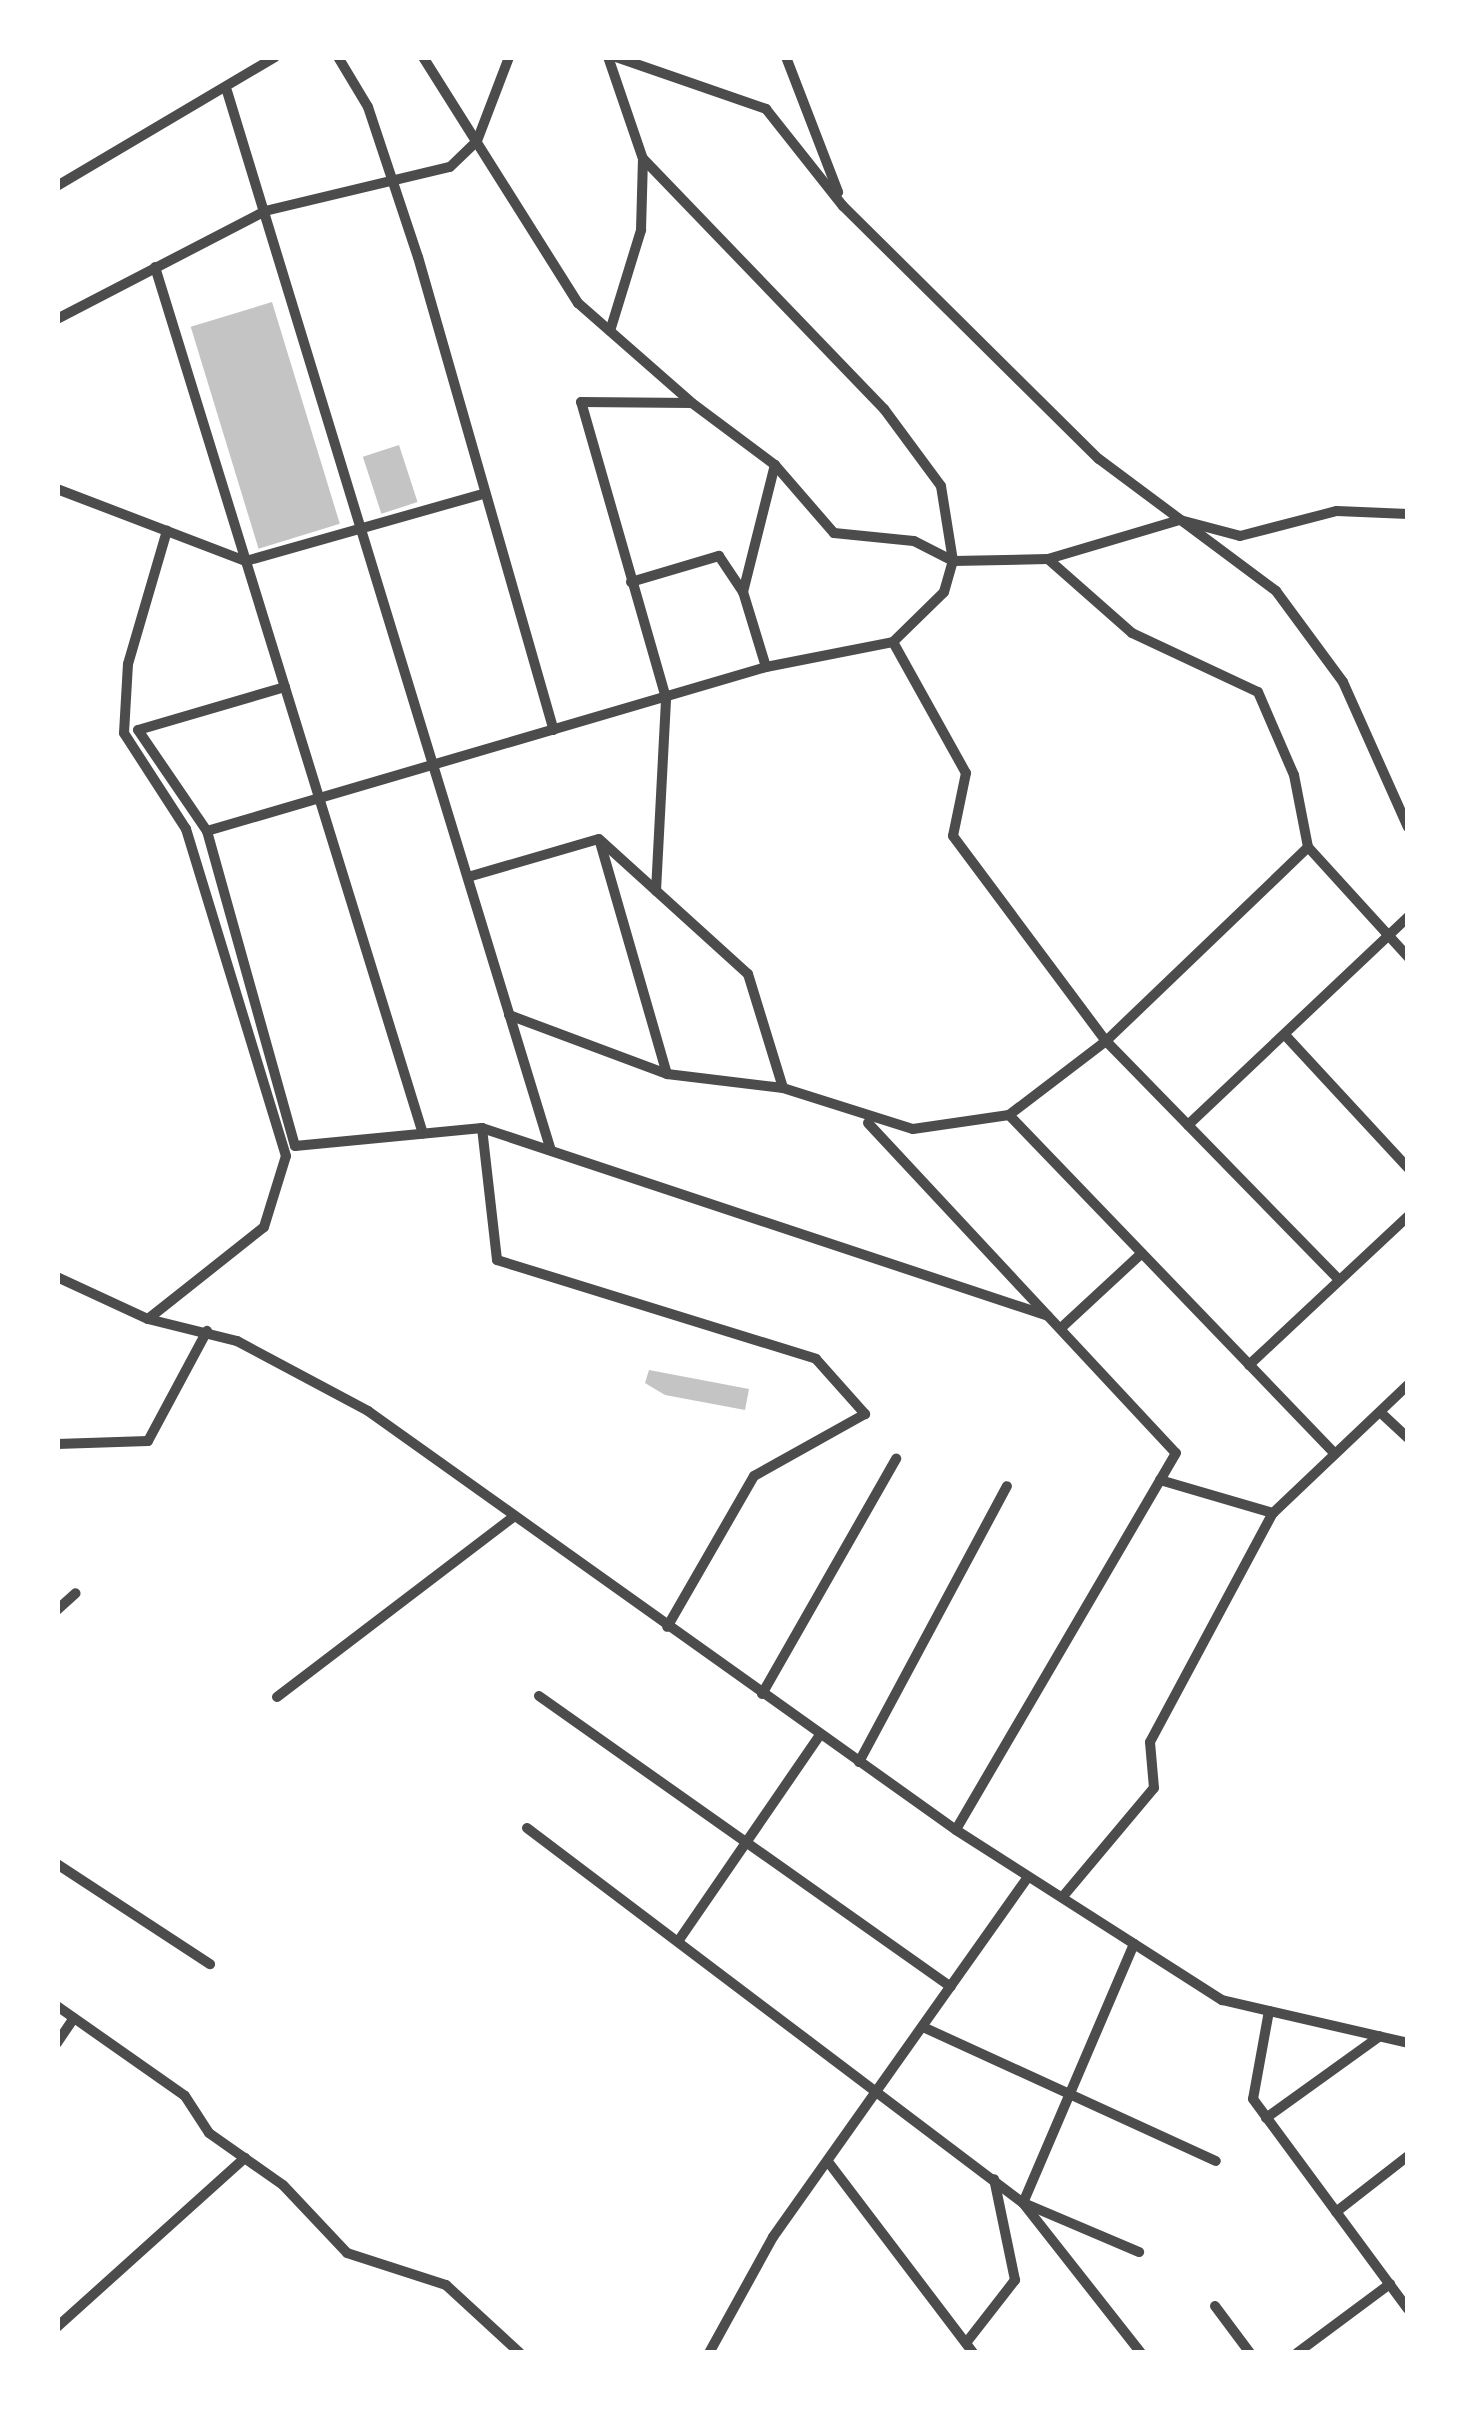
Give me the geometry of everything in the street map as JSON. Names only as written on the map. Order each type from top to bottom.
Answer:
[{"type":"street","points":[[57,186],[227,91],[275,57]]},
{"type":"street","points":[[338,57],[368,107],[480,495],[554,730]]},
{"type":"street","points":[[423,57],[554,271],[610,331],[692,403],[775,465],[834,533],[914,542],[953,561],[1048,559],[1180,520],[1240,536],[1337,511],[1408,514]]},
{"type":"street","points":[[57,319],[265,211],[450,166],[477,141],[508,57]]},
{"type":"street","points":[[610,331],[641,230],[644,159],[612,57]]},
{"type":"street","points":[[612,57],[766,109],[843,206],[1099,459],[1180,520],[1313,633],[1408,827]]},
{"type":"street","points":[[786,57],[843,206]]},
{"type":"street","points":[[227,91],[367,527],[551,1151]]},
{"type":"street","points":[[207,831],[766,667],[893,642],[944,592],[953,561],[941,487],[884,409],[644,159]]},
{"type":"street","points":[[155,267],[423,1134]]},
{"type":"street","points":[[656,891],[666,698],[580,402],[692,403]]},
{"type":"street","points":[[743,592],[775,465]]},
{"type":"street","points":[[57,490],[246,561],[480,495]]},
{"type":"street","points":[[148,1318],[264,1226],[286,1156],[186,829],[124,733],[128,664],[167,531]]},
{"type":"street","points":[[631,582],[718,556],[743,592],[766,667]]},
{"type":"street","points":[[1048,559],[1132,633],[1258,692],[1294,775],[1309,847],[1408,957]]},
{"type":"street","points":[[893,642],[966,773],[953,836],[1106,1041],[1339,1280]]},
{"type":"street","points":[[285,687],[138,730],[207,831],[295,1146],[482,1128],[1048,1316]]},
{"type":"street","points":[[467,878],[599,839]]},
{"type":"street","points":[[599,839],[748,974],[784,1088]]},
{"type":"street","points":[[599,839],[667,1073]]},
{"type":"street","points":[[509,1015],[667,1073],[784,1088],[866,1120],[913,1129],[1009,1115],[1106,1041],[1309,847]]},
{"type":"street","points":[[1188,1125],[1408,917]]},
{"type":"street","points":[[1285,1035],[1408,1168]]},
{"type":"street","points":[[1009,1115],[1335,1454]]},
{"type":"street","points":[[866,1120],[1176,1453],[956,1830]]},
{"type":"street","points":[[482,1128],[497,1260],[816,1359],[865,1414],[754,1476],[667,1627]]},
{"type":"street","points":[[1249,1365],[1408,1216]]},
{"type":"street","points":[[1060,1328],[1142,1253]]},
{"type":"street","points":[[57,1276],[148,1318],[206,1331],[368,1411],[956,1830],[1065,1894],[1222,2000],[1408,2043]]},
{"type":"street","points":[[57,1444],[148,1441],[206,1331]]},
{"type":"street","points":[[1065,1894],[1154,1788],[1150,1742],[1273,1513],[1408,1385]]},
{"type":"street","points":[[1380,1412],[1408,1438]]},
{"type":"street","points":[[762,1694],[896,1459]]},
{"type":"street","points":[[1160,1480],[1273,1513]]},
{"type":"street","points":[[859,1762],[1007,1486]]},
{"type":"street","points":[[277,1697],[512,1518]]},
{"type":"street","points":[[57,1610],[76,1593]]},
{"type":"street","points":[[539,1696],[951,1987]]},
{"type":"street","points":[[680,1940],[820,1735]]},
{"type":"street","points":[[527,1828],[880,2087],[1023,2203],[1141,2353]]},
{"type":"street","points":[[57,1864],[210,1964]]},
{"type":"street","points":[[727,2353],[712,2347],[829,2163],[1028,1876]]},
{"type":"street","points":[[1023,2203],[1134,1944]]},
{"type":"street","points":[[57,2006],[185,2096],[208,2133],[245,2158],[347,2253],[446,2284],[520,2353]]},
{"type":"street","points":[[1270,2011],[1253,2099],[1408,2308]]},
{"type":"street","points":[[57,2043],[74,2018]]},
{"type":"street","points":[[923,2027],[1216,2161]]},
{"type":"street","points":[[1266,2118],[1380,2036]]},
{"type":"street","points":[[1336,2212],[1408,2156]]},
{"type":"street","points":[[57,2327],[245,2158]]},
{"type":"street","points":[[829,2163],[969,2348],[1015,2280],[994,2179]]},
{"type":"street","points":[[1023,2203],[1139,2252]]},
{"type":"street","points":[[1297,2353],[1390,2284]]},
{"type":"street","points":[[1215,2306],[1250,2353]]},
{"type":"building","points":[[272,302],[340,524],[259,549],[191,327]]},
{"type":"building","points":[[399,445],[418,502],[381,514],[363,457]]},
{"type":"building","points":[[649,1370],[749,1389],[745,1410],[665,1395],[645,1383]]}]
